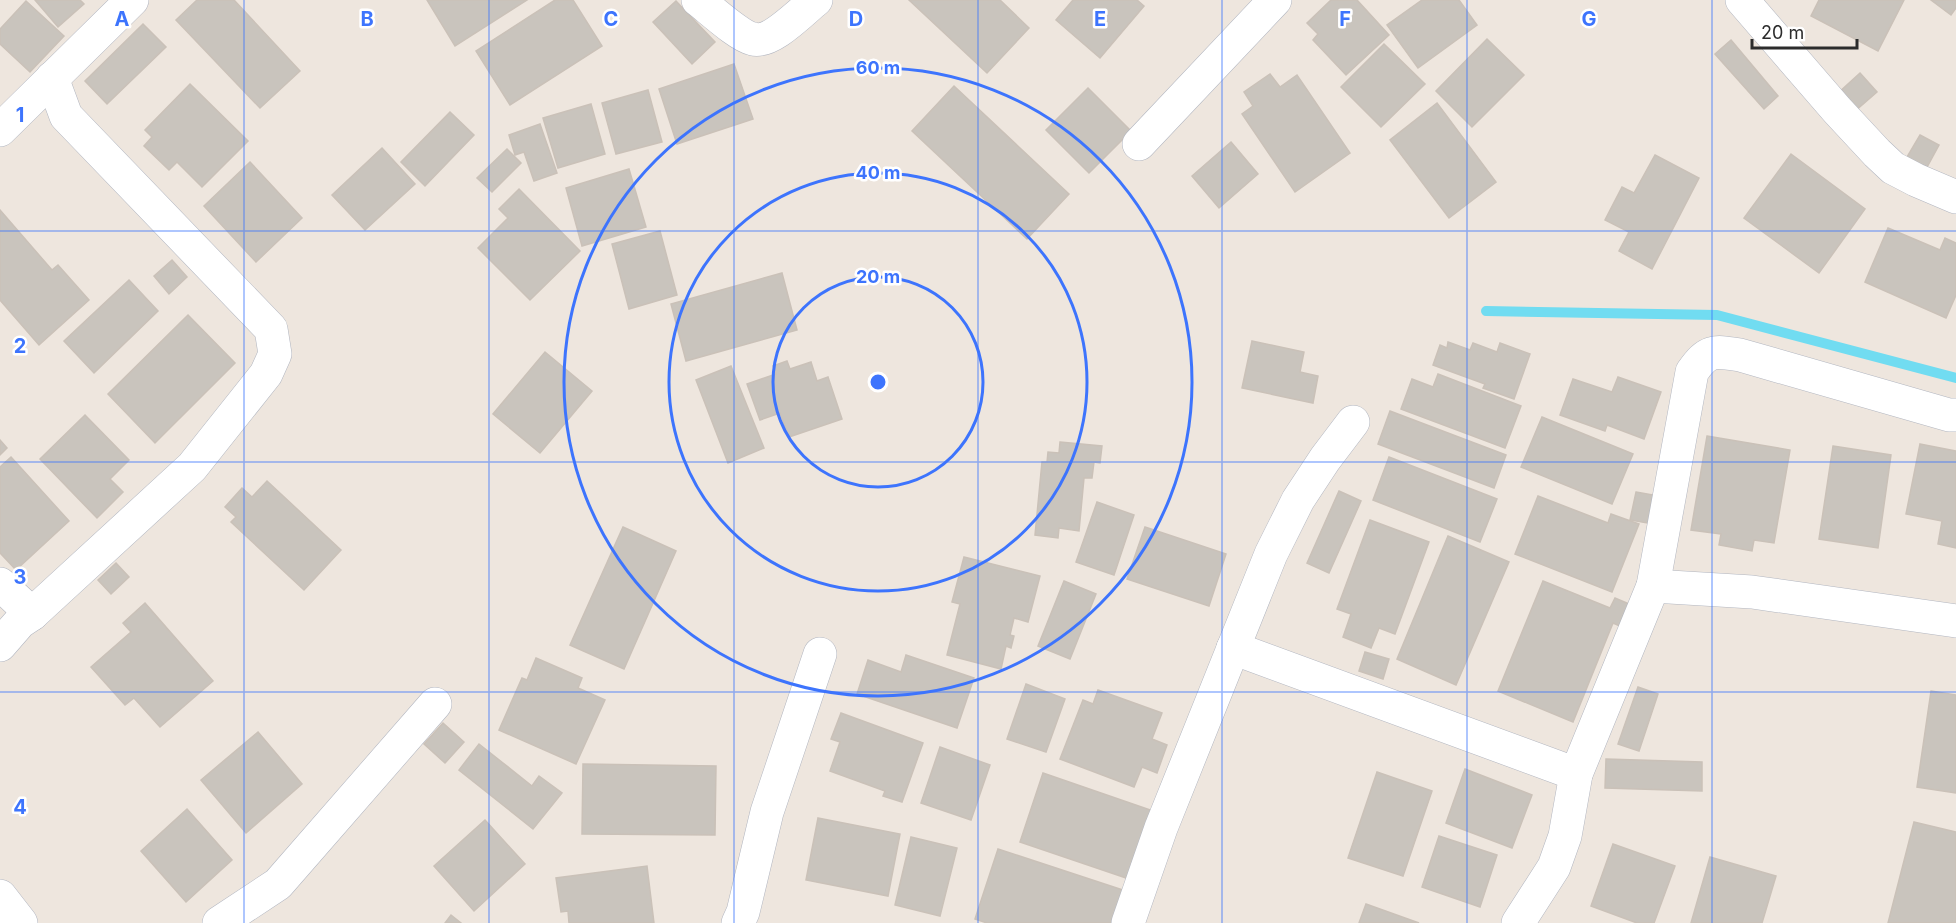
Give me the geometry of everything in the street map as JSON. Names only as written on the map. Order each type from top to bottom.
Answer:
[{"type":"street","points":[[0,130],[132,0]]},
{"type":"street","points":[[698,0],[745,36],[754,40],[767,37],[783,28],[816,0]]},
{"type":"street","points":[[1139,144],[1275,0]]},
{"type":"street","points":[[1742,0],[1837,111],[1893,168],[1956,197]]},
{"type":"street","points":[[0,645],[20,622],[32,614],[192,467],[266,374],[275,354],[271,329],[66,116],[52,78]]},
{"type":"street","points":[[26,105],[66,116]]},
{"type":"street","points":[[1524,921],[1554,867],[1565,836],[1576,774],[1653,586],[1692,372],[1703,357],[1716,351],[1740,355],[1949,415],[1956,415]]},
{"type":"street","points":[[1128,923],[1161,828],[1271,555],[1298,500],[1353,422]]},
{"type":"street","points":[[0,584],[32,614]]},
{"type":"street","points":[[1653,586],[1752,592],[1956,621]]},
{"type":"street","points":[[1233,648],[1576,774]]},
{"type":"street","points":[[738,923],[743,912],[767,812],[820,654]]},
{"type":"street","points":[[219,923],[278,884],[435,704]]},
{"type":"street","points":[[0,896],[21,923]]},
{"type":"building","points":[[35,0],[80,0],[84,4],[58,27]]},
{"type":"building","points":[[197,0],[234,0],[300,71],[260,108],[176,20]]},
{"type":"building","points":[[427,0],[527,0],[455,46]]},
{"type":"building","points":[[555,0],[573,0],[602,46],[510,105],[476,51]]},
{"type":"building","points":[[909,0],[1000,0],[1029,28],[987,73]]},
{"type":"building","points":[[1073,0],[1137,0],[1144,6],[1100,58],[1056,20]]},
{"type":"building","points":[[1331,0],[1357,0],[1389,35],[1346,75],[1313,40],[1318,34],[1307,23]]},
{"type":"building","points":[[1422,0],[1459,0],[1477,25],[1418,68],[1387,25]]},
{"type":"building","points":[[1819,0],[1904,0],[1878,51],[1811,16]]},
{"type":"building","points":[[1931,0],[1956,0],[1956,8],[1951,15]]},
{"type":"building","points":[[26,1],[64,36],[30,72],[0,44],[0,29]]},
{"type":"building","points":[[676,1],[715,42],[692,64],[653,22]]},
{"type":"building","points":[[143,24],[166,47],[107,104],[85,81]]},
{"type":"building","points":[[1487,39],[1524,75],[1472,127],[1436,91]]},
{"type":"building","points":[[1731,40],[1778,96],[1764,109],[1715,54]]},
{"type":"building","points":[[1384,44],[1425,84],[1381,127],[1341,87]]},
{"type":"building","points":[[734,64],[753,119],[677,144],[659,89]]},
{"type":"building","points":[[1860,73],[1877,92],[1854,112],[1837,94]]},
{"type":"building","points":[[1270,74],[1280,87],[1297,75],[1350,153],[1295,192],[1242,114],[1253,106],[1244,92]]},
{"type":"building","points":[[190,84],[248,141],[202,187],[177,162],[169,170],[144,146],[152,137],[145,130]]},
{"type":"building","points":[[954,86],[1069,194],[1027,239],[912,131]]},
{"type":"building","points":[[1088,88],[1131,131],[1089,173],[1046,130]]},
{"type":"building","points":[[648,90],[662,142],[616,154],[602,103]]},
{"type":"building","points":[[1437,103],[1496,182],[1449,218],[1390,140]]},
{"type":"building","points":[[591,104],[605,154],[558,168],[543,118]]},
{"type":"building","points":[[450,112],[474,135],[425,186],[401,162]]},
{"type":"building","points":[[540,124],[557,173],[534,181],[524,152],[515,155],[509,135]]},
{"type":"building","points":[[1920,135],[1939,145],[1926,169],[1907,157]]},
{"type":"building","points":[[1231,142],[1258,174],[1219,208],[1192,176]]},
{"type":"building","points":[[382,148],[415,184],[365,230],[332,195]]},
{"type":"building","points":[[507,149],[521,163],[492,192],[477,178]]},
{"type":"building","points":[[1791,154],[1865,209],[1819,273],[1744,218]]},
{"type":"building","points":[[1655,155],[1699,178],[1652,269],[1619,251],[1629,232],[1605,220],[1622,187],[1634,193]]},
{"type":"building","points":[[250,162],[302,218],[256,262],[204,206]]},
{"type":"building","points":[[629,169],[646,227],[582,246],[566,188]]},
{"type":"building","points":[[519,189],[580,251],[530,300],[478,248],[508,218],[499,209]]},
{"type":"building","points":[[0,210],[52,270],[58,265],[89,300],[39,345],[0,300]]},
{"type":"building","points":[[1888,228],[1940,250],[1945,238],[1956,243],[1956,295],[1946,318],[1865,282]]},
{"type":"building","points":[[660,231],[677,295],[629,309],[612,244]]},
{"type":"building","points":[[172,260],[187,277],[169,294],[154,276]]},
{"type":"building","points":[[782,273],[797,330],[686,361],[671,304]]},
{"type":"building","points":[[129,280],[158,311],[94,373],[64,341]]},
{"type":"building","points":[[188,315],[235,363],[155,443],[108,394]]},
{"type":"building","points":[[1252,341],[1304,352],[1300,372],[1318,376],[1313,403],[1242,388]]},
{"type":"building","points":[[1448,342],[1470,350],[1473,343],[1497,352],[1500,343],[1530,354],[1514,399],[1483,388],[1485,384],[1433,365],[1440,345],[1447,348]]},
{"type":"building","points":[[545,352],[592,391],[540,453],[493,414]]},
{"type":"building","points":[[787,361],[790,369],[811,362],[817,381],[828,377],[842,419],[789,437],[780,413],[760,420],[747,384],[776,374],[773,366]]},
{"type":"building","points":[[731,366],[764,448],[728,463],[696,380]]},
{"type":"building","points":[[1438,374],[1521,406],[1505,448],[1401,409],[1412,379],[1433,387]]},
{"type":"building","points":[[1618,377],[1661,392],[1644,439],[1607,425],[1605,431],[1560,415],[1573,379],[1612,392]]},
{"type":"building","points":[[1390,411],[1506,455],[1494,488],[1378,444]]},
{"type":"building","points":[[85,415],[129,460],[110,479],[123,492],[97,518],[40,459]]},
{"type":"building","points":[[1542,417],[1633,454],[1612,504],[1521,467]]},
{"type":"building","points":[[1707,436],[1790,450],[1774,543],[1754,540],[1752,551],[1719,545],[1721,534],[1691,530]]},
{"type":"building","points":[[0,440],[7,448],[0,455]]},
{"type":"building","points":[[1060,442],[1102,446],[1100,463],[1094,462],[1092,478],[1084,478],[1079,531],[1059,528],[1058,538],[1035,535],[1042,462],[1047,462],[1048,452],[1059,453]]},
{"type":"building","points":[[1920,444],[1956,451],[1956,548],[1938,544],[1942,521],[1906,514]]},
{"type":"building","points":[[1833,446],[1891,455],[1878,548],[1819,539]]},
{"type":"building","points":[[11,457],[69,521],[16,570],[0,553],[0,467]]},
{"type":"building","points":[[1389,457],[1497,499],[1480,542],[1373,500]]},
{"type":"building","points":[[267,481],[341,550],[304,590],[231,522],[236,517],[225,507],[242,488],[252,497]]},
{"type":"building","points":[[1339,491],[1361,501],[1329,573],[1307,563]]},
{"type":"building","points":[[1636,492],[1659,496],[1653,524],[1630,520]]},
{"type":"building","points":[[1538,496],[1608,523],[1611,514],[1639,524],[1612,592],[1515,554]]},
{"type":"building","points":[[1097,502],[1134,515],[1114,575],[1076,562]]},
{"type":"building","points":[[1370,520],[1429,542],[1395,634],[1379,628],[1371,648],[1343,637],[1351,614],[1337,609]]},
{"type":"building","points":[[623,527],[676,551],[624,669],[570,645]]},
{"type":"building","points":[[1145,527],[1226,554],[1209,606],[1127,579]]},
{"type":"building","points":[[1448,536],[1509,562],[1456,685],[1397,659]]},
{"type":"building","points":[[964,557],[1040,576],[1028,622],[1014,618],[1010,635],[1014,636],[1011,648],[1006,646],[1001,669],[947,655],[960,604],[952,602]]},
{"type":"building","points":[[116,563],[129,577],[111,594],[98,580]]},
{"type":"building","points":[[1064,581],[1096,594],[1070,659],[1038,646]]},
{"type":"building","points":[[1543,581],[1610,608],[1615,598],[1636,607],[1627,629],[1613,623],[1573,722],[1498,691]]},
{"type":"building","points":[[145,603],[213,681],[160,727],[134,698],[125,705],[91,667],[131,632],[123,623]]},
{"type":"building","points":[[1365,652],[1389,659],[1383,679],[1359,671]]},
{"type":"building","points":[[906,655],[974,678],[957,728],[857,694],[868,660],[901,672]]},
{"type":"building","points":[[536,658],[582,678],[578,688],[605,700],[576,764],[499,730],[522,678],[527,680]]},
{"type":"building","points":[[1026,684],[1065,699],[1046,752],[1007,739]]},
{"type":"building","points":[[1638,687],[1658,694],[1639,751],[1618,744]]},
{"type":"building","points":[[1098,690],[1162,713],[1152,739],[1167,745],[1157,773],[1142,767],[1134,787],[1060,759],[1083,700],[1093,704]]},
{"type":"building","points":[[1931,691],[1956,695],[1956,793],[1917,787]]},
{"type":"building","points":[[841,713],[923,743],[902,802],[883,796],[885,791],[830,771],[840,742],[831,739]]},
{"type":"building","points":[[443,723],[464,742],[445,763],[424,744]]},
{"type":"building","points":[[258,732],[302,784],[246,833],[201,780]]},
{"type":"building","points":[[479,744],[532,786],[539,776],[562,793],[533,829],[459,770]]},
{"type":"building","points":[[940,747],[990,765],[971,820],[921,803]]},
{"type":"building","points":[[1606,759],[1702,762],[1702,791],[1605,788]]},
{"type":"building","points":[[583,764],[716,766],[715,835],[582,834]]},
{"type":"building","points":[[1465,769],[1532,795],[1512,848],[1446,823]]},
{"type":"building","points":[[1377,772],[1432,791],[1403,876],[1348,858]]},
{"type":"building","points":[[1043,773],[1156,812],[1132,880],[1020,842]]},
{"type":"building","points":[[187,809],[232,860],[186,902],[141,851]]},
{"type":"building","points":[[818,818],[900,834],[888,896],[806,880]]},
{"type":"building","points":[[485,820],[525,864],[474,911],[434,866]]},
{"type":"building","points":[[1914,822],[1956,832],[1956,923],[1888,923]]},
{"type":"building","points":[[1439,836],[1497,855],[1480,907],[1422,887]]},
{"type":"building","points":[[911,837],[957,848],[940,916],[895,905]]},
{"type":"building","points":[[1613,844],[1675,866],[1654,923],[1637,923],[1591,906]]},
{"type":"building","points":[[998,849],[1132,893],[1122,923],[987,923],[975,919]]},
{"type":"building","points":[[1710,857],[1776,876],[1762,923],[1691,923]]},
{"type":"building","points":[[647,866],[654,923],[569,923],[568,911],[561,912],[556,878]]},
{"type":"building","points":[[1366,904],[1419,923],[1359,923]]},
{"type":"building","points":[[451,915],[461,923],[445,923]]},
{"type":"waterway","points":[[1486,311],[1717,315],[1956,378]]}]
